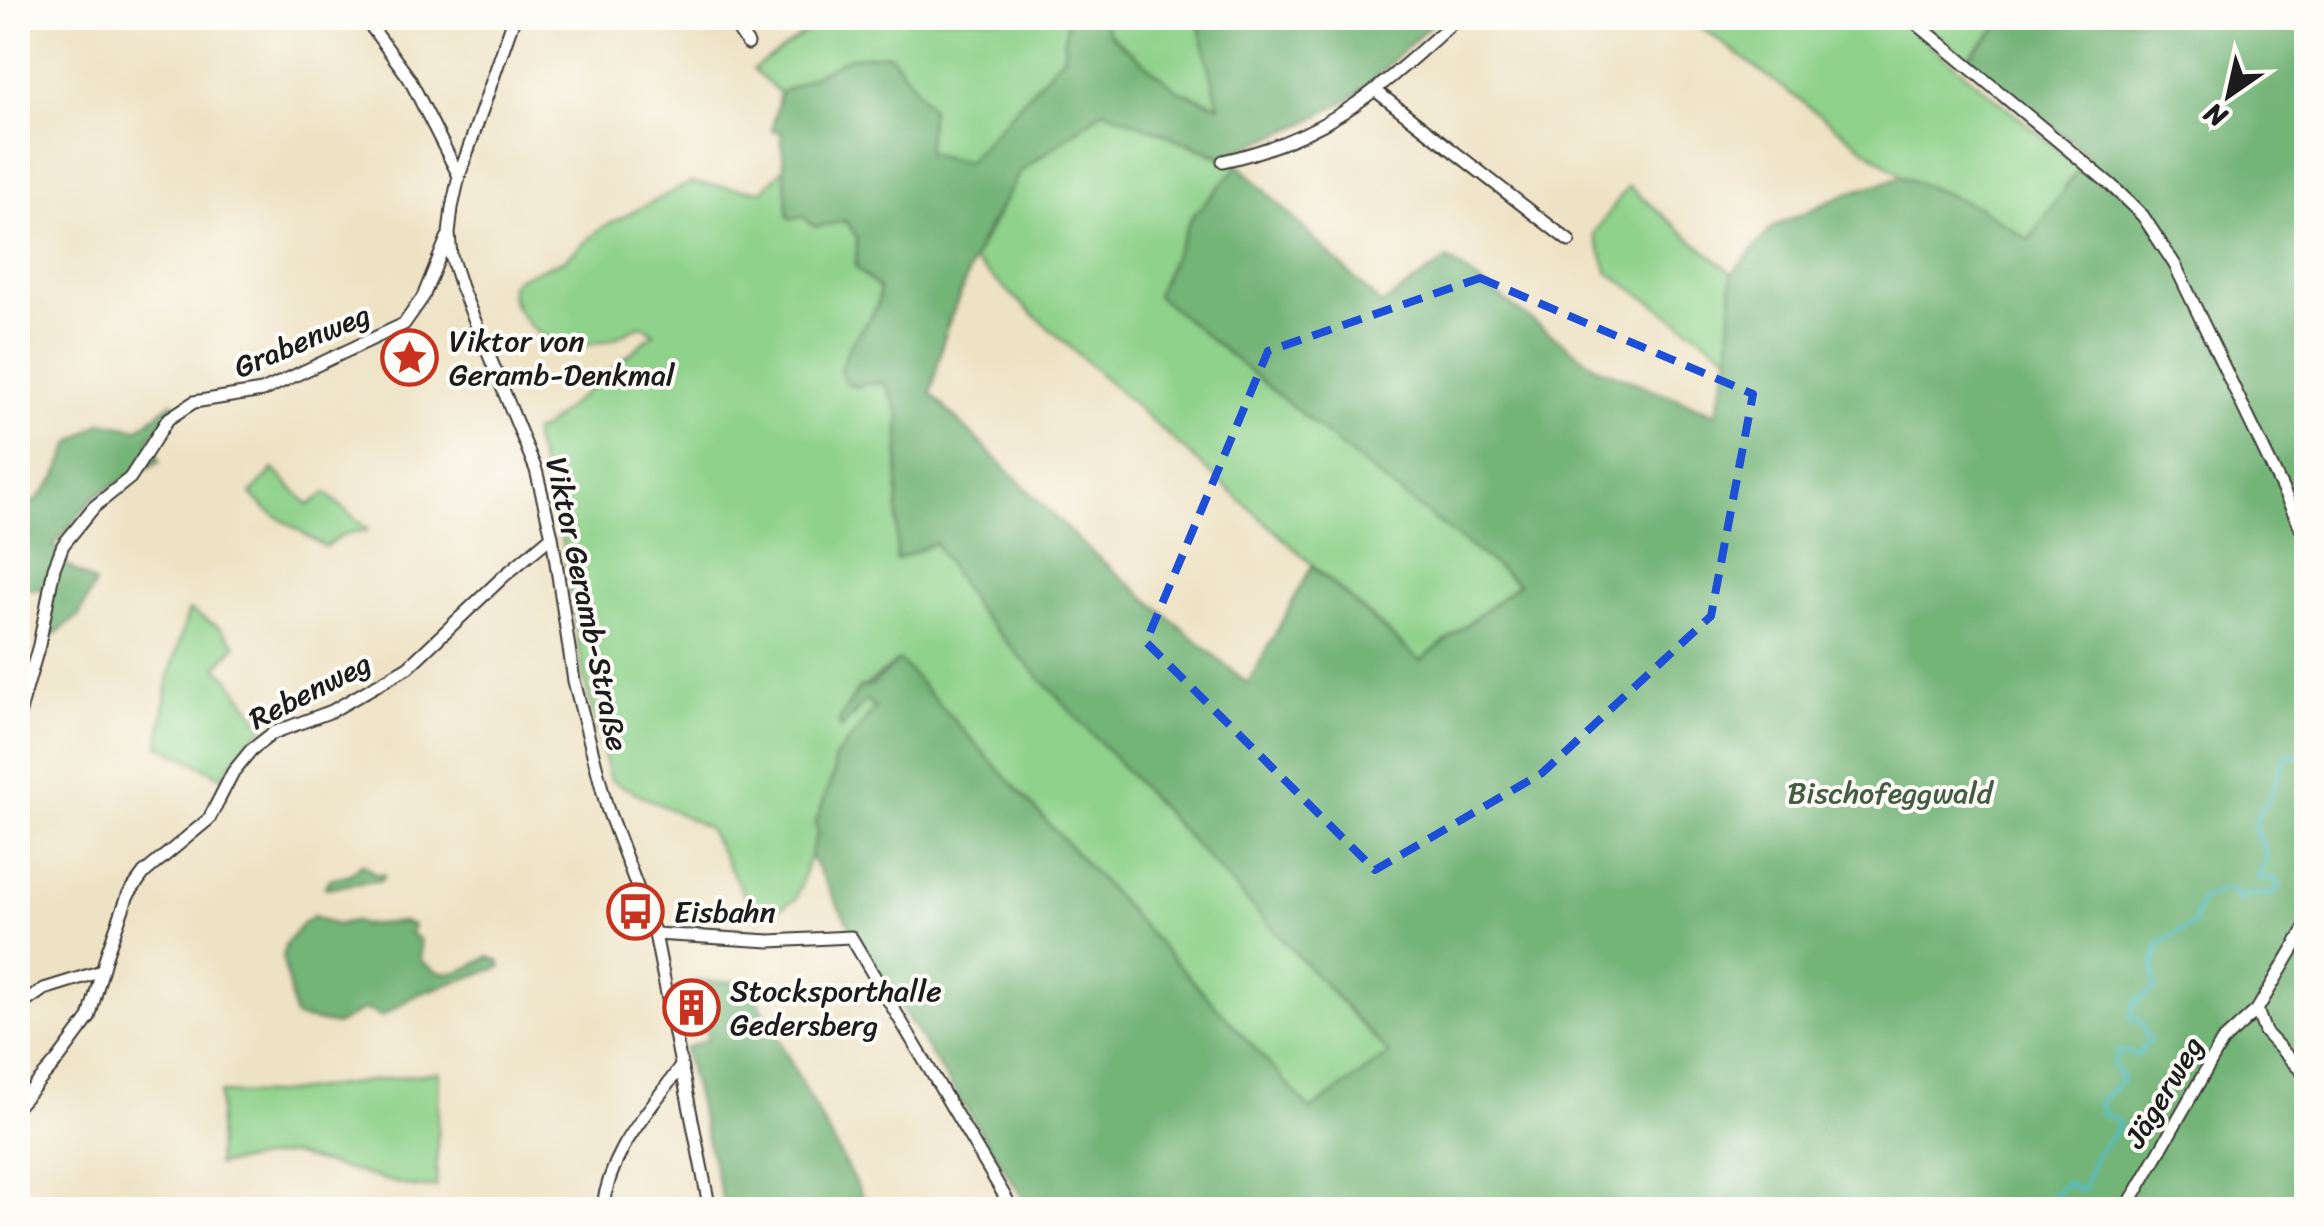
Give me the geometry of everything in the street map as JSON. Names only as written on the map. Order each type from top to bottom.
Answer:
[{"type":"street","points":[[365,18],[409,78],[459,176]]},
{"type":"street","name":"Viktor Geramb-Straße","points":[[514,18],[459,176],[449,234],[461,287],[533,459],[552,536],[564,624],[588,741],[606,808],[655,934],[710,1210]]},
{"type":"street","points":[[730,18],[748,44]]},
{"type":"street","points":[[1222,160],[1263,152],[1317,129],[1376,91],[1458,18]]},
{"type":"street","points":[[1910,18],[2143,216],[2175,265],[2306,538]]},
{"type":"street","points":[[1376,91],[1568,242]]},
{"type":"street","name":"Grabenweg","points":[[18,718],[63,545],[94,507],[130,478],[168,419],[194,402],[262,390],[404,324],[423,297],[449,234]]},
{"type":"street","name":"Rebenweg","points":[[18,1105],[80,1032],[95,1004],[128,895],[144,873],[209,818],[233,772],[251,750],[273,732],[332,710],[408,668],[552,536]]},
{"type":"street","points":[[2306,800],[2306,817]]},
{"type":"street","name":"Jägerweg","points":[[2126,1210],[2222,1042],[2257,1010],[2306,928]]},
{"type":"street","points":[[655,934],[770,941],[851,937],[1012,1210]]},
{"type":"street","points":[[18,1007],[44,989],[102,971]]},
{"type":"street","points":[[2257,1010],[2265,1032],[2306,1076]]},
{"type":"street","points":[[602,1210],[605,1187],[618,1152],[682,1066]]},
{"type":"highlighted area","points":[[1480,278],[1753,394],[1711,616],[1542,773],[1375,870],[1146,642],[1268,351]]},
{"type":"green space","points":[[827,18],[1066,18],[1064,55],[968,162],[927,153],[850,57],[780,93],[753,69]]},
{"type":"green space","name":"Bischofeggwald","points":[[1066,18],[1101,18],[1110,34],[1177,90],[1219,106],[1197,18],[1438,18],[1355,96],[1301,125],[1223,157],[1104,110],[1020,172],[981,241],[945,332],[931,394],[1082,544],[1248,684],[1312,566],[1420,661],[1519,584],[1369,469],[1156,295],[1191,218],[1239,165],[1381,305],[1448,259],[1596,367],[1716,414],[1730,356],[1732,274],[1773,227],[1848,193],[1903,177],[1979,207],[2029,240],[2088,155],[1967,58],[2008,18],[2306,18],[2306,1209],[1030,1209],[857,939],[810,855],[818,832],[815,824],[834,773],[834,760],[875,708],[866,700],[841,729],[839,721],[859,688],[872,685],[899,660],[1311,1110],[1389,1054],[976,609],[935,543],[896,560],[900,415],[885,383],[857,387],[846,383],[840,371],[849,347],[874,312],[879,288],[856,268],[857,238],[846,221],[815,227],[802,216],[788,216],[781,132],[772,130],[780,93],[850,57],[890,54],[931,108],[927,153],[967,162],[1064,55]]},
{"type":"green space","points":[[1101,18],[1197,18],[1220,106],[1177,90],[1110,34]]},
{"type":"green space","points":[[1689,18],[1898,18],[2080,167],[2029,241],[1979,207],[1903,177]]},
{"type":"green space","points":[[1916,18],[2008,18],[1967,58]]},
{"type":"green space","points":[[1104,109],[1239,165],[1191,218],[1369,469],[1519,584],[1420,661],[973,260],[1020,172]]},
{"type":"green space","points":[[785,167],[788,216],[827,217],[846,223],[857,239],[856,268],[879,288],[876,307],[858,333],[866,383],[885,383],[900,415],[896,560],[935,542],[976,609],[1389,1054],[1311,1110],[899,660],[854,695],[839,721],[854,717],[861,702],[867,699],[875,709],[834,760],[818,832],[796,899],[758,920],[708,828],[610,780],[584,679],[561,536],[532,433],[545,427],[654,333],[643,326],[588,345],[555,342],[535,331],[522,317],[511,285],[518,278],[564,260],[603,227],[690,183],[762,191]]},
{"type":"green space","points":[[1628,186],[1732,273],[1730,356],[1608,272],[1594,234]]},
{"type":"green space","points":[[173,402],[175,406],[149,440],[160,461],[95,496],[54,546],[67,565],[95,584],[79,616],[51,637],[50,591],[18,587],[18,489],[34,503],[56,478],[71,443],[102,422],[138,429]]},
{"type":"green space","points":[[273,469],[309,505],[326,493],[368,530],[342,535],[325,547],[267,510],[251,494]]},
{"type":"green space","points":[[189,610],[220,628],[236,645],[217,667],[264,727],[223,777],[159,745],[169,676]]},
{"type":"green space","points":[[362,864],[375,874],[384,875],[382,880],[326,888],[329,879],[351,874]]},
{"type":"green space","points":[[314,916],[336,925],[353,921],[363,925],[413,925],[411,934],[420,940],[421,960],[437,971],[462,971],[488,957],[499,961],[501,967],[418,994],[382,1016],[365,1009],[336,1025],[295,1017],[283,958],[285,945]]},
{"type":"green space","points":[[696,981],[748,982],[869,1209],[725,1209],[684,1049],[708,1039]]},
{"type":"green space","points":[[439,1072],[436,1187],[412,1187],[289,1154],[217,1165],[220,1093],[272,1094]]},
{"type":"waterway","points":[[2064,1210],[2055,1194],[2066,1183],[2083,1191],[2095,1156],[2119,1127],[2117,1121],[2101,1113],[2100,1102],[2123,1079],[2113,1064],[2118,1051],[2139,1055],[2149,1040],[2142,1023],[2131,1017],[2135,1003],[2155,989],[2154,964],[2160,942],[2193,925],[2201,900],[2218,891],[2233,889],[2239,902],[2248,894],[2272,895],[2280,885],[2272,878],[2257,879],[2266,855],[2255,832],[2259,809],[2269,801],[2286,755],[2306,757]]},
{"type":"place","name":"Viktor von Geramb-Denkmal","points":[[410,358]]},
{"type":"place","name":"Eisbahn","points":[[635,912]]},
{"type":"place","name":"Stocksporthalle Gedersberg","points":[[691,1008]]}]
